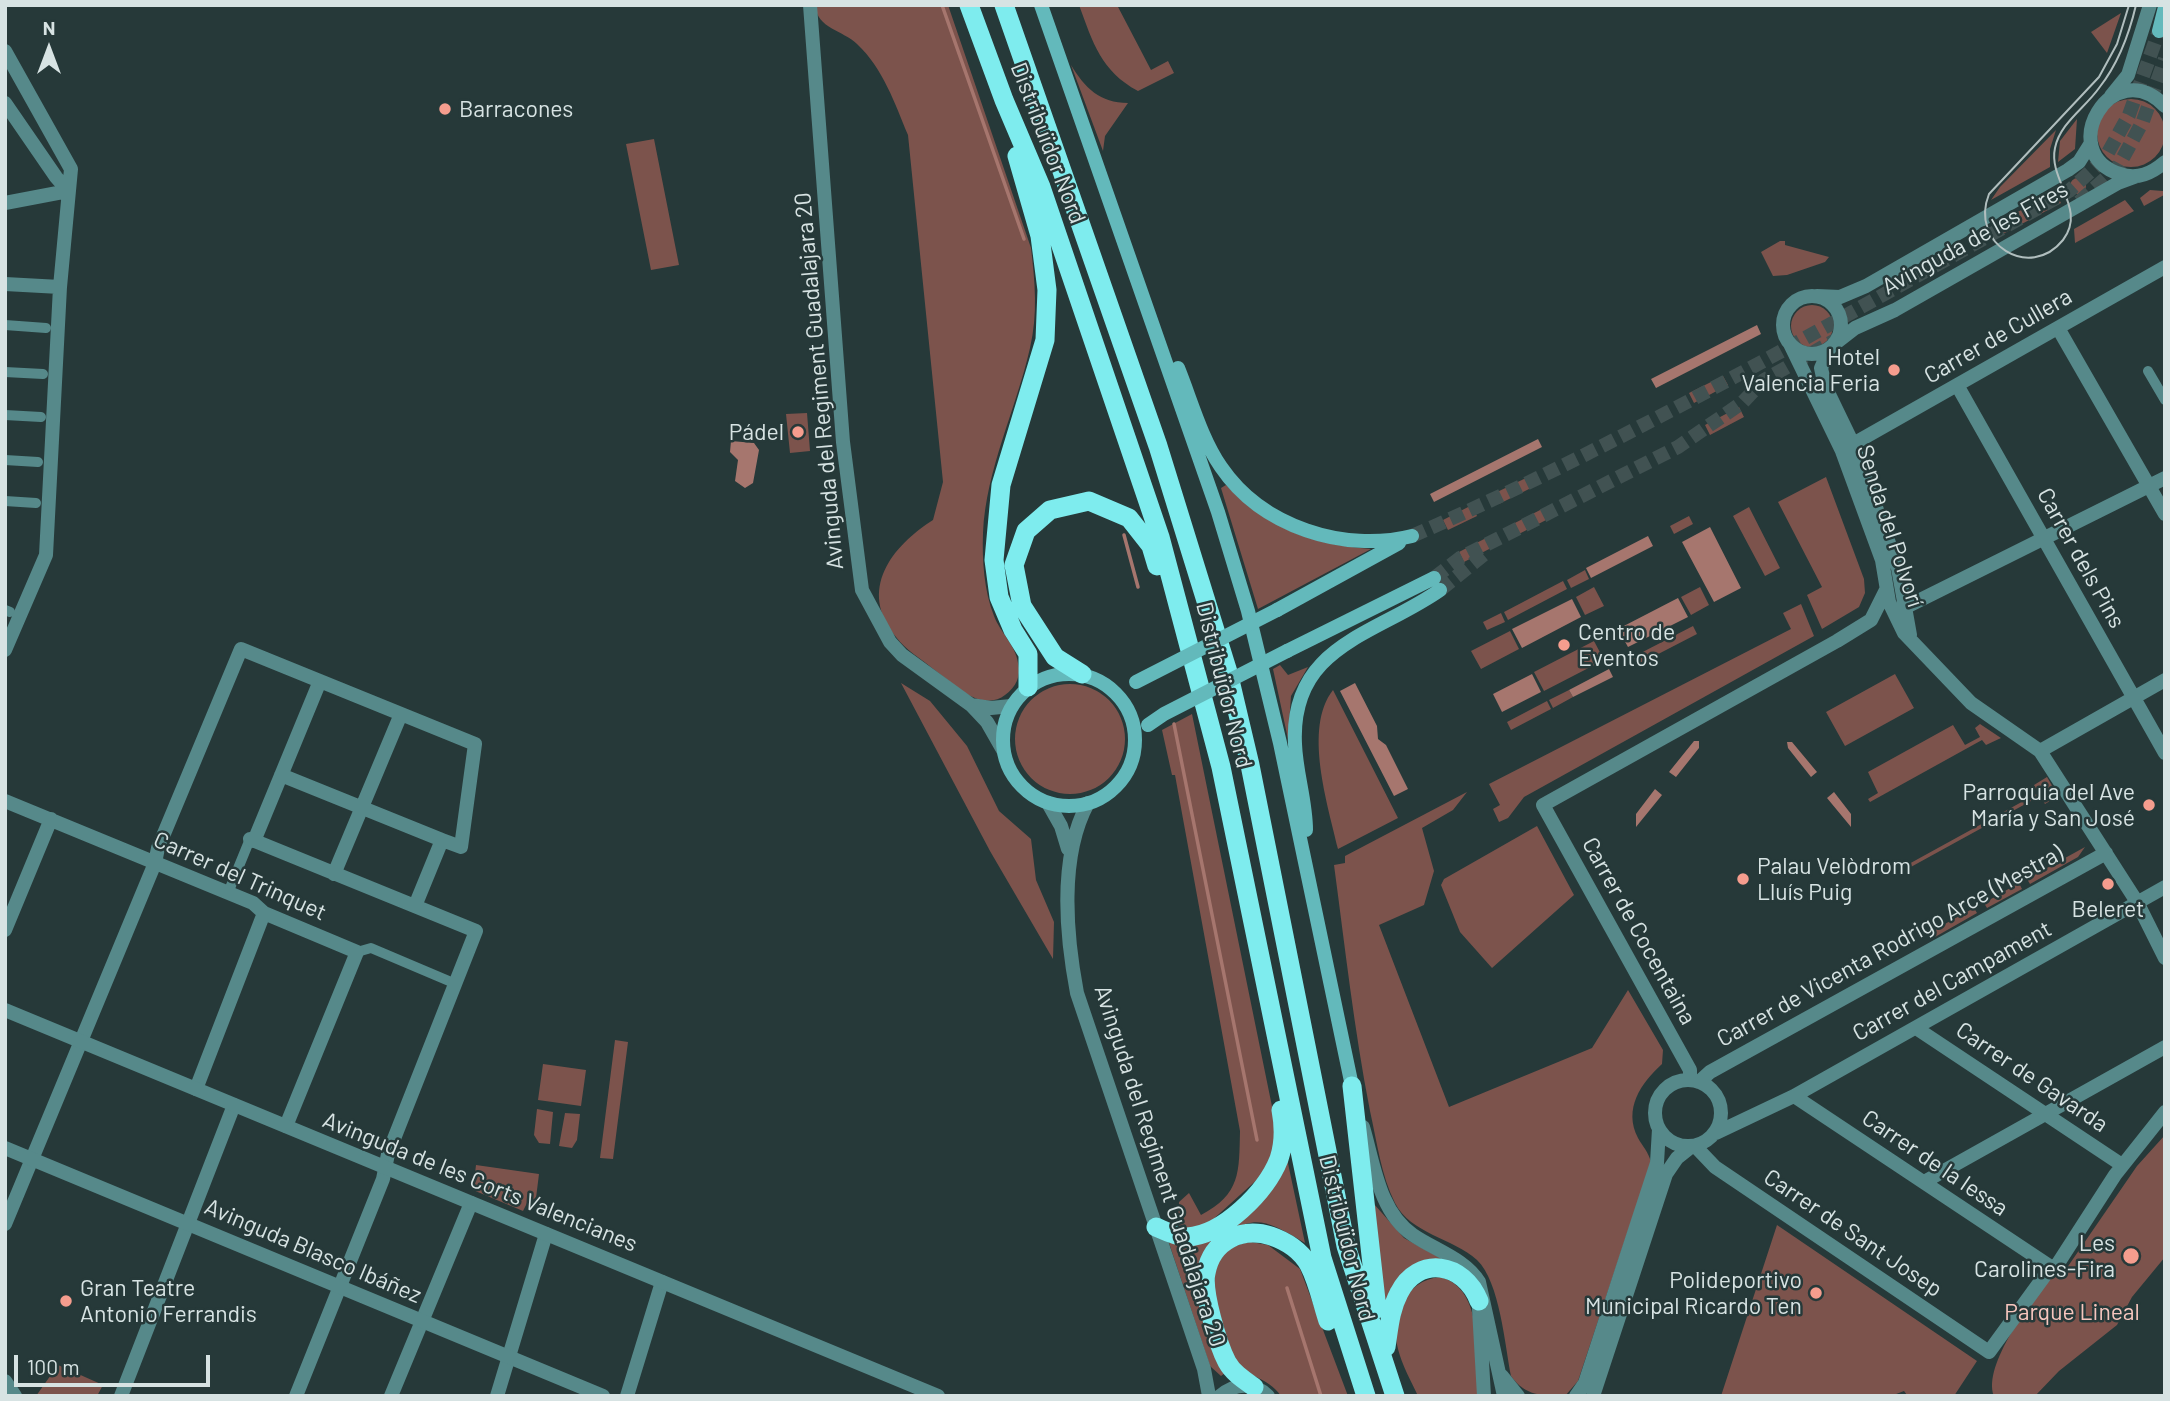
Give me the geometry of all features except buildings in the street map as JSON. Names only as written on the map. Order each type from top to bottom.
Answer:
[{"type":"highway","name":"Distribuïdor Nord","points":[[969,5],[1004,100],[1041,187],[1160,537],[1221,767],[1322,1258],[1366,1396]]},
{"type":"highway","name":"Distribuïdor Nord","points":[[1004,5],[1158,446],[1228,672],[1250,765],[1346,1246],[1395,1396]]},
{"type":"highway","points":[[1004,100],[1010,135],[1040,236],[1047,290],[1045,340],[1001,485],[994,560],[999,597],[1013,630],[1028,654],[1028,687]]},
{"type":"highway","points":[[1082,674],[1055,657],[1022,606],[1014,565],[1026,531],[1050,510],[1089,501],[1129,518],[1151,546],[1200,685]]},
{"type":"highway","points":[[1156,1227],[1188,1237],[1216,1227],[1261,1188],[1279,1158],[1284,1127],[1270,1056],[1274,1027]]},
{"type":"highway","points":[[1352,1086],[1374,1297],[1386,1347],[1407,1396]]},
{"type":"highway","points":[[1261,1392],[1240,1377],[1227,1361],[1206,1294],[1205,1274],[1217,1249],[1226,1241],[1248,1231],[1282,1240],[1309,1265],[1350,1383],[1359,1396]]},
{"type":"highway","points":[[1386,1347],[1392,1310],[1400,1290],[1411,1276],[1429,1269],[1449,1269],[1464,1276],[1479,1301]]},
{"type":"main road","points":[[1041,5],[1146,300],[1218,512],[1248,611],[1307,866],[1352,1086]]},
{"type":"main road","points":[[2159,31],[2165,7]]},
{"type":"main road","points":[[1110,688],[1136,682],[1277,610],[1412,536],[1376,541],[1325,536],[1286,521],[1251,499],[1216,459],[1146,300]]},
{"type":"main road","points":[[1135,740],[1147,725],[1164,714],[1287,651],[1437,584],[1346,642],[1308,679],[1298,706],[1295,731],[1305,810],[1307,866]]},
{"type":"main road","points":[[1082,674],[1110,688],[1129,711],[1135,740],[1129,767],[1112,790],[1088,803],[1068,806],[1048,803],[1018,783],[1003,750],[1003,728],[1011,706],[1028,687],[1054,675],[1082,674]]},
{"type":"street","name":"Avinguda del Regiment Guadalajara 20","points":[[810,5],[843,442],[862,590],[880,628],[902,655],[971,705],[987,722],[1003,750]]},
{"type":"street","points":[[2150,5],[2128,75],[2093,120],[2091,143],[2105,166],[2125,176],[2165,178]]},
{"type":"street","points":[[5,51],[71,169],[60,287],[46,555],[5,650]]},
{"type":"street","points":[[2111,97],[2134,91],[2158,99],[2165,106]]},
{"type":"street","points":[[5,103],[68,191]]},
{"type":"street","name":"Avinguda de les Fires","points":[[1817,296],[1840,297],[1866,286],[2068,170],[2079,162],[2091,143]]},
{"type":"street","name":"Avinguda de les Fires","points":[[1833,346],[1855,328],[1895,310],[2118,183],[2139,176],[2165,162]]},
{"type":"street","points":[[5,203],[68,191]]},
{"type":"street","name":"Carrer de Cullera","points":[[1853,444],[2165,267]]},
{"type":"street","points":[[5,285],[60,287]]},
{"type":"street","points":[[1817,296],[1825,299],[1839,312],[1842,326],[1833,346],[1807,354],[1790,344],[1783,327],[1786,313],[1800,299],[1817,296]]},
{"type":"street","points":[[5,325],[46,328]]},
{"type":"street","points":[[2057,328],[2165,514]]},
{"type":"street","name":"Senda del Polvorí","points":[[1790,344],[1842,451],[1882,560],[1886,589],[1898,624],[1914,645],[1971,703],[2040,751],[2137,902],[2165,958]]},
{"type":"street","name":"Senda del Polvorí","points":[[1833,346],[1821,368],[1825,386],[1853,444],[1898,568],[1904,608],[1914,645]]},
{"type":"street","points":[[2148,371],[2165,400]]},
{"type":"street","points":[[5,372],[43,374]]},
{"type":"street","name":"Carrer dels Pins","points":[[1957,385],[2165,753]]},
{"type":"street","points":[[5,415],[41,417]]},
{"type":"street","points":[[5,460],[38,462]]},
{"type":"street","points":[[1904,608],[2165,478]]},
{"type":"street","points":[[5,501],[36,503]]},
{"type":"street","name":"Carrer de Cocentaina","points":[[1694,1081],[1543,806],[1871,620],[1886,589]]},
{"type":"street","points":[[5,1224],[82,1042],[155,863],[158,848],[241,649],[475,744],[461,847],[281,775]]},
{"type":"street","points":[[2040,751],[2165,680]]},
{"type":"street","points":[[228,893],[320,681]]},
{"type":"street","points":[[971,705],[991,708],[1011,706]]},
{"type":"street","points":[[334,874],[401,714]]},
{"type":"street","name":"Carrer del Trinquet","points":[[5,801],[228,893],[253,904],[264,913],[357,952],[371,948],[456,984]]},
{"type":"street","name":"Avinguda del Regiment Guadalajara 20","points":[[1048,803],[1061,826],[1069,851]]},
{"type":"street","name":"Avinguda del Regiment Guadalajara 20","points":[[1088,803],[1076,826],[1069,851],[1070,947],[1077,993],[1204,1369],[1209,1396]]},
{"type":"street","points":[[5,930],[51,819]]},
{"type":"street","points":[[252,840],[476,931],[388,1154],[387,1168],[296,1396]]},
{"type":"street","points":[[415,906],[442,840]]},
{"type":"street","name":"Carrer de Vicenta Rodrigo Arce (Mestra)","points":[[1694,1081],[2106,853]]},
{"type":"street","name":"Carrer del Campament","points":[[1716,1133],[1794,1096],[2165,887]]},
{"type":"street","points":[[196,1089],[264,913]]},
{"type":"street","points":[[286,1126],[357,952]]},
{"type":"street","name":"Avinguda de les Corts Valencianes","points":[[5,1010],[938,1396]]},
{"type":"street","name":"Carrer de Gavarda","points":[[1916,1028],[2122,1165]]},
{"type":"street","points":[[1924,1182],[2165,1047]]},
{"type":"street","points":[[1593,1396],[1666,1174],[1677,1158],[1716,1133],[1722,1111],[1713,1091],[1694,1081],[1673,1084],[1658,1098],[1655,1119],[1659,1129],[1675,1144],[1694,1146]]},
{"type":"street","points":[[1352,1086],[1382,1195],[1392,1214],[1411,1234],[1473,1272],[1486,1303],[1504,1396]]},
{"type":"street","name":"Carrer de la Iessa","points":[[1794,1096],[2051,1267]]},
{"type":"street","points":[[125,1392],[234,1105]]},
{"type":"street","points":[[1722,1111],[1760,1114]]},
{"type":"street","points":[[2051,1267],[2057,1265],[2122,1165],[2165,1112]]},
{"type":"street","points":[[1576,1396],[1586,1383],[1657,1163],[1659,1129]]},
{"type":"street","name":"Carrer de Sant Josep","points":[[1694,1146],[1715,1167],[1989,1352],[2051,1267]]},
{"type":"street","name":"Avinguda Blasco Ibáñez","points":[[5,1148],[603,1396]]},
{"type":"street","points":[[391,1396],[471,1203]]},
{"type":"street","points":[[497,1396],[546,1234]]},
{"type":"street","points":[[627,1396],[662,1282]]},
{"type":"street","points":[[1479,1301],[1490,1326]]},
{"type":"street","points":[[1479,1301],[1484,1396]]},
{"type":"street","name":"Avinguda del Regiment Guadalajara 20","points":[[1204,1369],[1226,1392]]},
{"type":"street","points":[[1502,1376],[1518,1396]]},
{"type":"street","points":[[5,1381],[15,1396]]},
{"type":"street","points":[[1226,1392],[1261,1392]]},
{"type":"green space","points":[[815,5],[948,5],[1031,248],[1035,298],[1033,335],[990,486],[983,533],[983,565],[988,596],[997,622],[1017,657],[1019,668],[1017,681],[1012,689],[995,700],[983,700],[969,695],[909,650],[885,620],[880,603],[880,586],[884,571],[904,543],[933,520],[943,482],[908,135],[874,64],[851,39],[820,19]]},
{"type":"green space","points":[[1079,5],[1117,5],[1151,70],[1168,61],[1174,73],[1138,91],[1125,83],[1100,55]]},
{"type":"green space","points":[[2121,13],[2107,53],[2091,32]]},
{"type":"green space","points":[[1071,65],[1094,93],[1109,100],[1128,103],[1105,136],[1103,151]]},
{"type":"green space","points":[[2131,99],[2144,102],[2155,109],[2162,120],[2165,133],[2162,146],[2155,157],[2144,164],[2131,167],[2118,164],[2107,157],[2100,146],[2097,133],[2100,120],[2107,109],[2118,102]]},
{"type":"green space","points":[[2077,119],[2075,149],[2058,162],[2060,141]]},
{"type":"green space","points":[[2056,130],[2050,149],[2050,167],[1991,200],[2000,187]]},
{"type":"green space","points":[[654,139],[679,265],[651,270],[626,144]]},
{"type":"green space","points":[[2078,178],[2084,180],[2084,192],[2078,194],[2072,192],[2070,186],[2072,180]]},
{"type":"green space","points":[[2150,190],[2163,191],[2164,195],[2144,206],[2140,198]]},
{"type":"green space","points":[[2055,192],[2061,203],[2003,234],[1997,223]]},
{"type":"green space","points":[[2125,200],[2134,211],[2075,243],[2074,229]]},
{"type":"green space","points":[[1785,241],[1785,245],[1829,257],[1825,262],[1787,275],[1773,276],[1761,252]]},
{"type":"green space","points":[[1812,305],[1827,311],[1833,326],[1827,341],[1812,347],[1797,341],[1791,326],[1797,311]]},
{"type":"green space","points":[[1723,376],[1728,385],[1694,403],[1689,393]]},
{"type":"green space","points":[[1739,407],[1744,417],[1710,435],[1705,425]]},
{"type":"green space","name":"Pádel","points":[[807,413],[810,451],[790,453],[786,414]]},
{"type":"green space","points":[[1528,477],[1533,487],[1499,504],[1493,494]]},
{"type":"green space","points":[[1826,477],[1864,579],[1865,593],[1859,607],[1822,629],[1807,595],[1822,587],[1778,502]]},
{"type":"green space","points":[[1226,485],[1257,513],[1292,532],[1330,543],[1371,549],[1258,609],[1221,488]]},
{"type":"green space","points":[[1472,505],[1477,516],[1448,530],[1443,520]]},
{"type":"green space","points":[[1749,507],[1780,568],[1765,576],[1733,516]]},
{"type":"green space","points":[[1544,508],[1550,518],[1515,536],[1509,526]]},
{"type":"green space","points":[[1689,516],[1693,524],[1674,534],[1670,526]]},
{"type":"green space","points":[[1488,537],[1493,547],[1464,562],[1459,552]]},
{"type":"green space","points":[[1585,570],[1589,579],[1571,588],[1567,580]]},
{"type":"green space","points":[[1563,581],[1567,589],[1508,620],[1504,612]]},
{"type":"green space","points":[[1594,587],[1604,606],[1585,615],[1576,597]]},
{"type":"green space","points":[[1700,587],[1709,605],[1691,615],[1681,597]]},
{"type":"green space","points":[[1801,604],[1814,636],[1524,797],[1508,818],[1499,822],[1493,809],[1500,805],[1489,784],[1791,629],[1783,613]]},
{"type":"green space","points":[[1501,613],[1505,622],[1487,630],[1483,622]]},
{"type":"green space","points":[[1693,626],[1697,634],[1637,665],[1633,657]]},
{"type":"green space","points":[[1510,631],[1519,649],[1481,669],[1471,651]]},
{"type":"green space","points":[[1594,641],[1604,660],[1544,691],[1534,672]]},
{"type":"green space","points":[[1280,665],[1288,675],[1308,667],[1291,696],[1288,739],[1273,669]]},
{"type":"green space","points":[[1895,674],[1914,708],[1845,746],[1826,712]]},
{"type":"green space","points":[[901,683],[930,701],[967,746],[999,811],[1031,839],[1036,880],[1054,922],[1053,959],[990,851]]},
{"type":"green space","points":[[1070,684],[1091,688],[1109,700],[1121,718],[1125,739],[1121,760],[1109,778],[1091,790],[1070,794],[1049,790],[1031,778],[1019,760],[1015,739],[1019,718],[1031,700],[1049,688]]},
{"type":"green space","points":[[1333,690],[1398,818],[1338,849],[1324,789],[1319,745],[1324,706]]},
{"type":"green space","points":[[1569,690],[1573,697],[1553,708],[1549,700]]},
{"type":"green space","points":[[1547,701],[1551,709],[1511,730],[1507,722]]},
{"type":"green space","points":[[1192,714],[1276,1126],[1272,1154],[1261,1176],[1209,1223],[1196,1228],[1181,1228],[1178,1224],[1179,1202],[1189,1193],[1201,1215],[1224,1199],[1231,1190],[1238,1170],[1240,1131],[1175,775],[1172,775],[1162,730]]},
{"type":"green space","points":[[1980,724],[2001,738],[1986,745],[1982,740],[1870,802],[1868,799],[1878,793],[1868,772],[1953,725],[1965,745],[1980,737],[1975,728]]},
{"type":"green space","points":[[2047,777],[2058,796],[2045,804],[2040,796],[1909,868],[1907,865],[2038,793],[2034,785]]},
{"type":"green space","points":[[1467,792],[1453,810],[1422,828],[1434,871],[1424,905],[1379,925],[1449,1107],[1592,1048],[1628,990],[1663,1050],[1662,1064],[1641,1088],[1633,1107],[1634,1127],[1651,1162],[1578,1381],[1565,1396],[1535,1394],[1516,1383],[1511,1376],[1496,1298],[1485,1270],[1467,1253],[1411,1222],[1395,1203],[1380,1158],[1359,1050],[1334,865],[1345,863],[1345,856]]},
{"type":"green space","points":[[1537,826],[1574,895],[1492,968],[1460,932],[1441,885],[1444,879]]},
{"type":"green space","points":[[2085,847],[2078,857],[2030,884],[2027,879]]},
{"type":"green space","points":[[2019,883],[2022,889],[1987,908],[1984,903]]},
{"type":"green space","points":[[1974,908],[1977,913],[1935,937],[1932,931]]},
{"type":"green space","points":[[615,1040],[628,1042],[613,1159],[600,1158]]},
{"type":"green space","points":[[543,1064],[586,1070],[581,1106],[538,1100]]},
{"type":"green space","points":[[537,1109],[553,1112],[550,1144],[539,1143],[534,1135]]},
{"type":"green space","points":[[565,1113],[580,1114],[577,1140],[572,1148],[559,1146]]},
{"type":"green space","name":"Parque Lineal","points":[[2165,1135],[2165,1257],[2132,1297],[2117,1325],[2059,1371],[2035,1396],[1994,1396],[1992,1383],[1995,1368],[2022,1316],[2050,1274],[2062,1275],[2137,1166]]},
{"type":"green space","points":[[1286,1154],[1305,1243],[1276,1227],[1255,1222],[1234,1229],[1208,1248],[1225,1373],[1221,1376],[1210,1366],[1169,1243],[1210,1237]]},
{"type":"green space","points":[[476,1165],[539,1174],[536,1198],[527,1203],[523,1211],[473,1190]]},
{"type":"green space","points":[[1374,1204],[1404,1238],[1442,1259],[1385,1304]]},
{"type":"green space","name":"Polideportivo Municipal Ricardo Ten","points":[[1777,1225],[1977,1361],[1954,1396],[1907,1395],[1904,1391],[1891,1396],[1721,1396]]},
{"type":"green space","points":[[1251,1242],[1268,1245],[1300,1269],[1348,1396],[1281,1396],[1276,1389],[1242,1368],[1231,1356],[1218,1312],[1215,1273],[1225,1253],[1236,1246]]},
{"type":"green space","points":[[1440,1277],[1454,1284],[1465,1295],[1471,1310],[1477,1345],[1478,1396],[1418,1396],[1400,1355],[1396,1325],[1403,1302],[1418,1285]]},
{"type":"green space","points":[[58,1365],[103,1385],[97,1396],[36,1396]]},
{"type":"shaded area","points":[[1757,325],[1761,334],[1656,388],[1651,379]]},
{"type":"shaded area","points":[[1538,439],[1542,447],[1434,502],[1430,494]]},
{"type":"shaded area","points":[[731,441],[754,443],[759,450],[753,483],[745,488],[735,481],[738,460],[730,452]]},
{"type":"shaded area","points":[[1710,527],[1741,588],[1714,602],[1682,542]]},
{"type":"shaded area","points":[[1648,536],[1653,546],[1591,578],[1586,568]]},
{"type":"shaded area","points":[[1678,598],[1688,617],[1628,647],[1618,629]]},
{"type":"shaded area","points":[[1572,599],[1581,617],[1522,648],[1512,629]]},
{"type":"shaded area","points":[[1609,669],[1613,677],[1573,697],[1569,690]]},
{"type":"shaded area","points":[[1532,674],[1541,692],[1502,712],[1493,694]]},
{"type":"shaded area","points":[[1355,683],[1377,726],[1378,739],[1386,745],[1408,789],[1394,796],[1340,691]]},
{"type":"shaded area","points":[[1694,741],[1699,741],[1699,748],[1676,777],[1669,772]]},
{"type":"shaded area","points":[[1787,742],[1792,742],[1817,772],[1811,777],[1788,748]]},
{"type":"shaded area","points":[[1655,789],[1662,795],[1636,827],[1636,814]]},
{"type":"shaded area","points":[[1834,792],[1851,814],[1851,827],[1827,798]]},
{"type":"waterway","points":[[942,5],[1024,239]]},
{"type":"waterway","points":[[1124,535],[1138,587]]},
{"type":"waterway","points":[[1174,724],[1257,1140]]},
{"type":"waterway","points":[[1287,1288],[1321,1396]]},
{"type":"tunnel","points":[[1412,536],[1496,498],[1662,415],[2069,191],[2105,158],[2129,115],[2159,31]]},
{"type":"tunnel","points":[[2079,202],[2118,167],[2143,121],[2165,59]]},
{"type":"tunnel","points":[[1434,578],[1460,558],[1678,447],[1743,402],[1764,380],[1839,338]]},
{"type":"tunnel","points":[[1440,590],[1487,552]]},
{"type":"tram line","points":[[2129,5],[2117,44],[2099,77],[1989,194],[1985,212],[1987,228],[1995,241],[2006,251],[2020,257],[2035,257],[2050,252],[2063,240],[2071,217],[2054,160],[2055,148],[2067,123],[2112,69],[2126,38],[2136,5]]},
{"type":"place","name":"Barracones","points":[[445,109]]},
{"type":"place","name":"Hotel Valencia Feria","points":[[1894,370]]},
{"type":"place","name":"Pádel","points":[[798,432]]},
{"type":"place","name":"Centro de Eventos","points":[[1564,645]]},
{"type":"place","name":"Parroquia del Ave María y San José","points":[[2149,805]]},
{"type":"place","name":"Palau Velòdrom Lluís Puig","points":[[1743,879]]},
{"type":"place","name":"Beleret","points":[[2108,884]]},
{"type":"place","name":"Les Carolines-Fira","points":[[2131,1256]]},
{"type":"place","name":"Polideportivo Municipal Ricardo Ten","points":[[1816,1293]]},
{"type":"place","name":"Gran Teatre Antonio Ferrandis","points":[[66,1301]]}]
